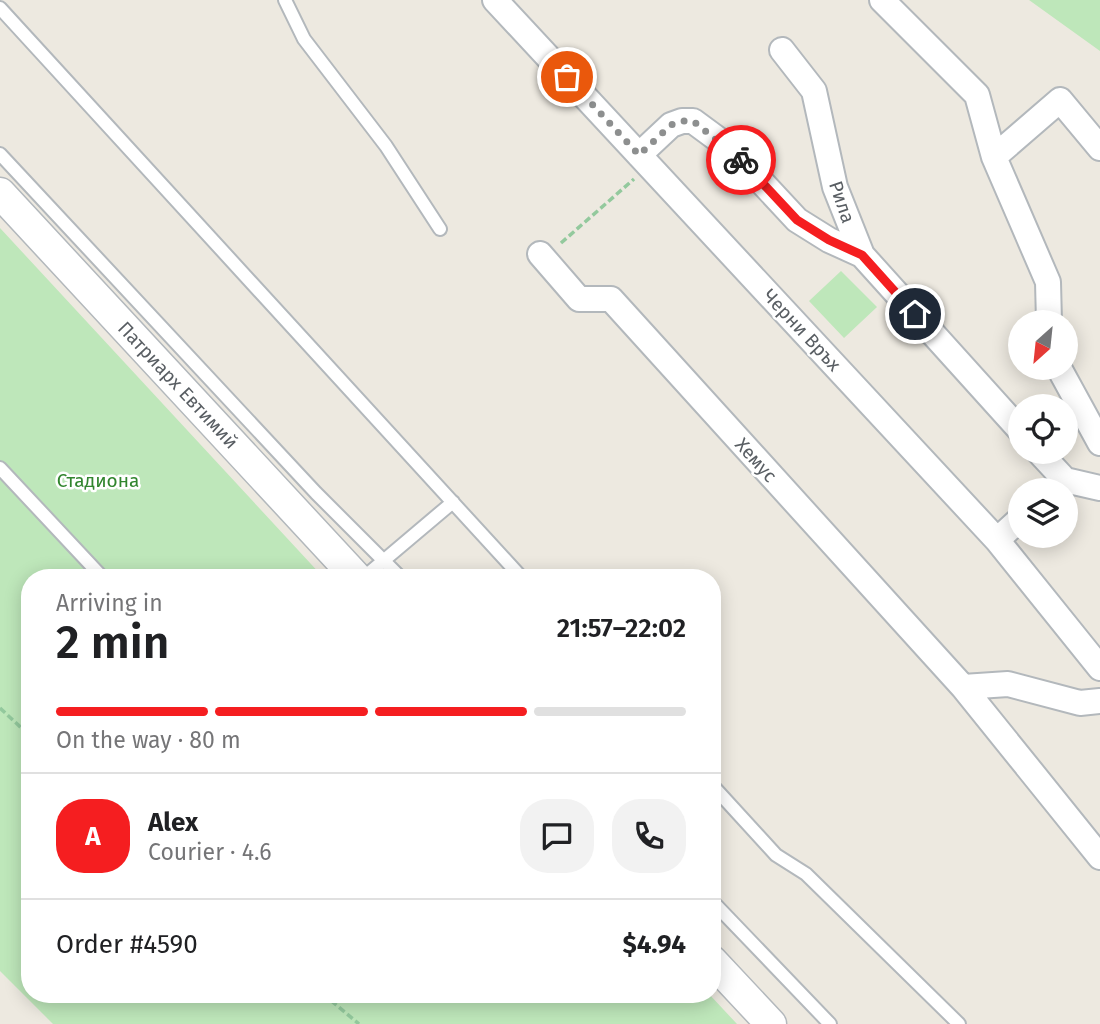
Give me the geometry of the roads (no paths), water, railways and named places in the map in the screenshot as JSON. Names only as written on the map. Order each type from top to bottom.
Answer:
[{"type":"street","name":"Черни Връх","points":[[495,0],[997,540],[1100,668]]},
{"type":"street","points":[[882,0],[977,95],[994,157],[1048,282],[1049,310]]},
{"type":"street","name":"Рила","points":[[782,50],[814,91],[835,187],[862,255],[1008,417]]},
{"type":"street","points":[[994,157],[1060,100],[1100,148]]},
{"type":"street","points":[[644,160],[671,125],[693,121],[731,149],[797,220],[829,240],[862,255]]},
{"type":"street","name":"Патриарх Евтимий","points":[[0,193],[349,569]]},
{"type":"street","name":"Хемус","points":[[542,256],[579,299],[611,299],[964,687],[1100,857]]},
{"type":"street","points":[[1066,380],[1100,443]]},
{"type":"street","points":[[1078,486],[1100,488]]},
{"type":"street","points":[[997,540],[1008,530]]},
{"type":"street","points":[[964,687],[1008,684],[1080,703],[1100,701]]},
{"type":"street","points":[[721,971],[771,1024]]},
{"type":"lane","points":[[285,0],[304,39],[386,146],[440,229]]},
{"type":"lane","points":[[0,8],[514,569]]},
{"type":"lane","points":[[0,154],[316,493],[392,569]]},
{"type":"lane","points":[[0,468],[95,569]]},
{"type":"lane","points":[[374,569],[453,502]]},
{"type":"lane","points":[[721,795],[776,855],[806,874],[959,1024]]},
{"type":"lane","points":[[721,910],[830,1024]]},
{"type":"park label","name":"Стадиона","points":[[98,480]]}]
